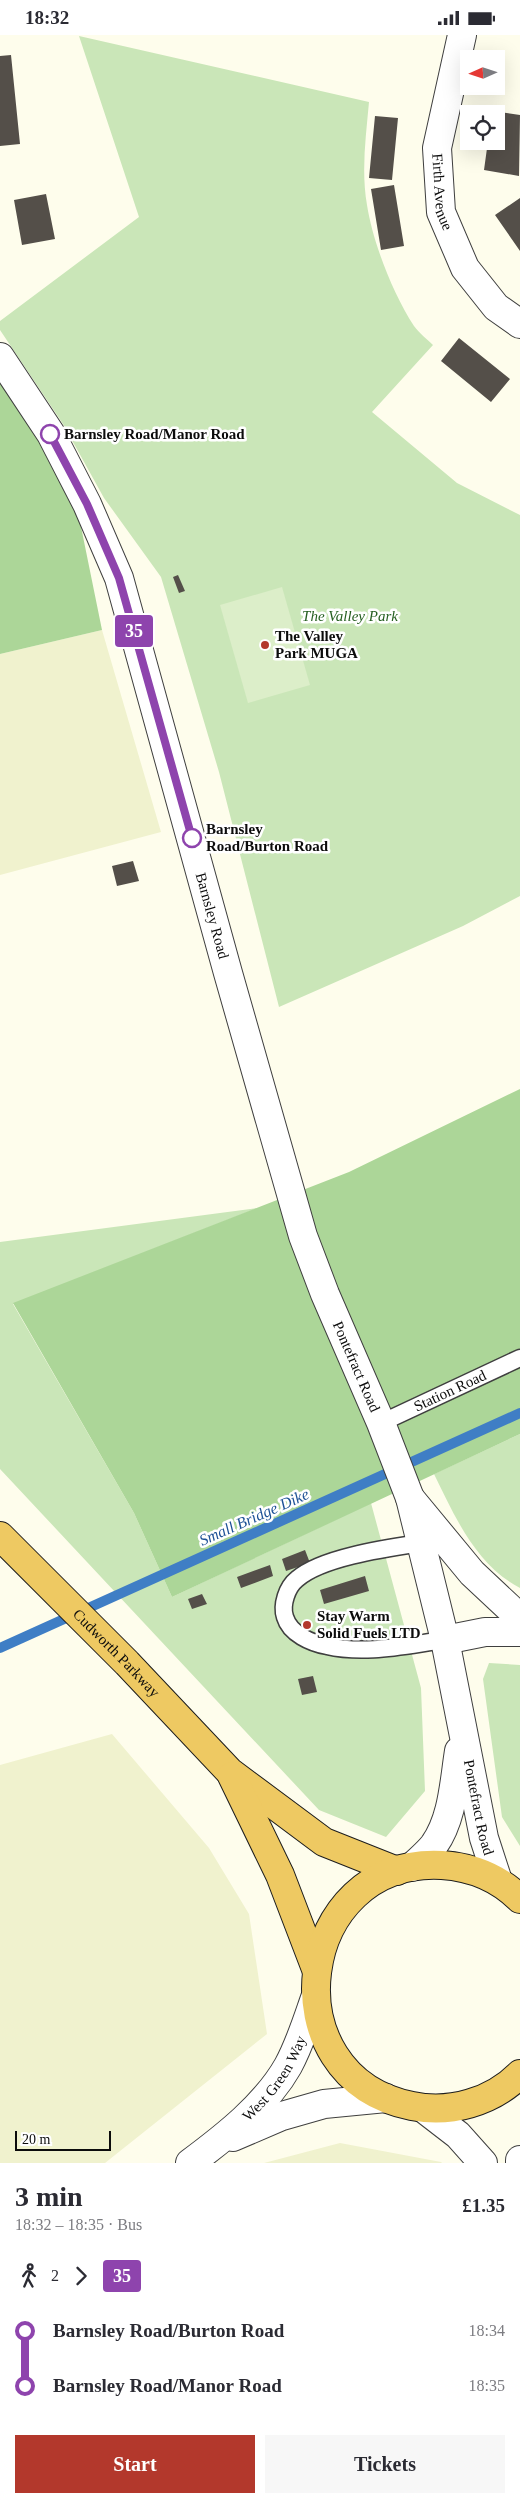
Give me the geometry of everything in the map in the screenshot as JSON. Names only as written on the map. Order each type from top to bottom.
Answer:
[{"type":"highway","name":"Cudworth Parkway","points":[[0,1536],[127,1663],[230,1772],[324,1842],[404,1869]]},
{"type":"highway","name":"Cudworth Parkway","points":[[230,1772],[280,1875],[316,1969]]},
{"type":"highway","points":[[512,1891],[459,1866],[427,1865],[404,1869],[367,1886],[342,1908],[325,1937],[316,1969],[315,1998],[329,2045],[344,2067],[363,2084],[386,2098],[423,2108],[454,2107],[484,2099],[511,2083],[520,2074]]},
{"type":"street","name":"Firth Avenue","points":[[462,35],[437,148],[441,212],[465,268],[496,307],[520,324]]},
{"type":"street","name":"Barnsley Road","points":[[0,357],[50,434],[87,504],[119,578],[228,973],[304,1236]]},
{"type":"street","name":"Pontefract Road","points":[[304,1236],[325,1294],[410,1497],[445,1640],[484,1838],[512,1891]]},
{"type":"street","name":"Pontefract Road","points":[[410,1497],[472,1573],[520,1618]]},
{"type":"street","points":[[445,1640],[485,1632],[520,1632]]},
{"type":"street","name":"Pontefract Road","points":[[404,1869],[434,1845],[444,1826],[451,1803],[462,1732]]},
{"type":"street","name":"West Green Way","points":[[190,2163],[214,2145],[259,2104],[287,2067],[302,2037],[315,1998]]},
{"type":"street","name":"West Green Way","points":[[214,2145],[282,2116],[324,2104],[386,2098]]},
{"type":"street","points":[[423,2108],[458,2135],[483,2163]]},
{"type":"lane","name":"Station Road","points":[[385,1434],[520,1358]]},
{"type":"lane","points":[[421,1543],[374,1551],[322,1565],[296,1579],[285,1596],[285,1617],[297,1635],[327,1646],[366,1650],[445,1640]]},
{"type":"green space","name":"The Valley Park","points":[[79,36],[369,102],[364,179],[370,220],[391,284],[416,329],[433,345],[372,412],[457,483],[520,515],[520,896],[463,926],[279,1007],[219,772],[161,577],[104,498],[63,424],[0,330],[0,321],[139,217]]},
{"type":"green space","points":[[0,378],[22,406],[77,507],[102,630],[0,654]]},
{"type":"green space","name":"The Valley Park MUGA","points":[[282,587],[310,685],[248,703],[220,605]]},
{"type":"green space","points":[[102,630],[161,832],[0,875],[0,654]]},
{"type":"green space","points":[[520,1089],[520,1434],[172,1597],[134,1513],[13,1303],[349,1172]]},
{"type":"green space","points":[[258,1208],[13,1304],[134,1513],[172,1597],[371,1503],[421,1688],[425,1791],[386,1837],[319,1810],[0,1469],[0,1242]]},
{"type":"green space","points":[[520,1434],[520,1588],[491,1567],[468,1539],[434,1474]]},
{"type":"green space","points":[[489,1663],[520,1665],[520,1846],[502,1817],[483,1679]]},
{"type":"green space","points":[[112,1734],[209,1848],[249,1914],[267,2034],[105,2163],[0,2163],[0,1765]]},
{"type":"green space","points":[[340,2143],[441,2162],[442,2163],[264,2163]]},
{"type":"building","points":[[11,55],[20,144],[0,146],[0,56]]},
{"type":"building","points":[[505,113],[520,115],[519,176],[484,170],[487,150],[505,150]]},
{"type":"building","points":[[375,116],[398,118],[392,180],[369,178]]},
{"type":"building","points":[[394,185],[404,246],[381,250],[371,189]]},
{"type":"building","points":[[46,194],[55,239],[22,245],[14,200]]},
{"type":"building","points":[[520,198],[520,251],[495,215]]},
{"type":"building","points":[[459,338],[510,379],[491,402],[441,361]]},
{"type":"building","points":[[178,575],[185,591],[179,593],[173,577]]},
{"type":"building","points":[[133,861],[139,881],[117,886],[112,866]]},
{"type":"building","points":[[305,1550],[310,1563],[286,1571],[282,1559]]},
{"type":"building","points":[[270,1565],[273,1576],[241,1588],[237,1577]]},
{"type":"building","points":[[365,1576],[369,1591],[324,1604],[320,1590]]},
{"type":"building","points":[[202,1594],[207,1604],[192,1609],[188,1599]]},
{"type":"building","points":[[313,1676],[317,1692],[302,1695],[298,1679]]},
{"type":"waterway","name":"Small Bridge Dike","points":[[0,1648],[520,1413]]},
{"type":"bus line","name":"35","points":[[50,434],[87,504],[119,578],[192,838]]},
{"type":"place","name":"Barnsley Road/Manor Road","points":[[50,434]]},
{"type":"place","name":"The Valley Park MUGA","points":[[265,645]]},
{"type":"place","name":"Barnsley Road/Burton Road","points":[[192,838]]},
{"type":"place","name":"Stay Warm Solid Fuels LTD","points":[[307,1625]]}]
